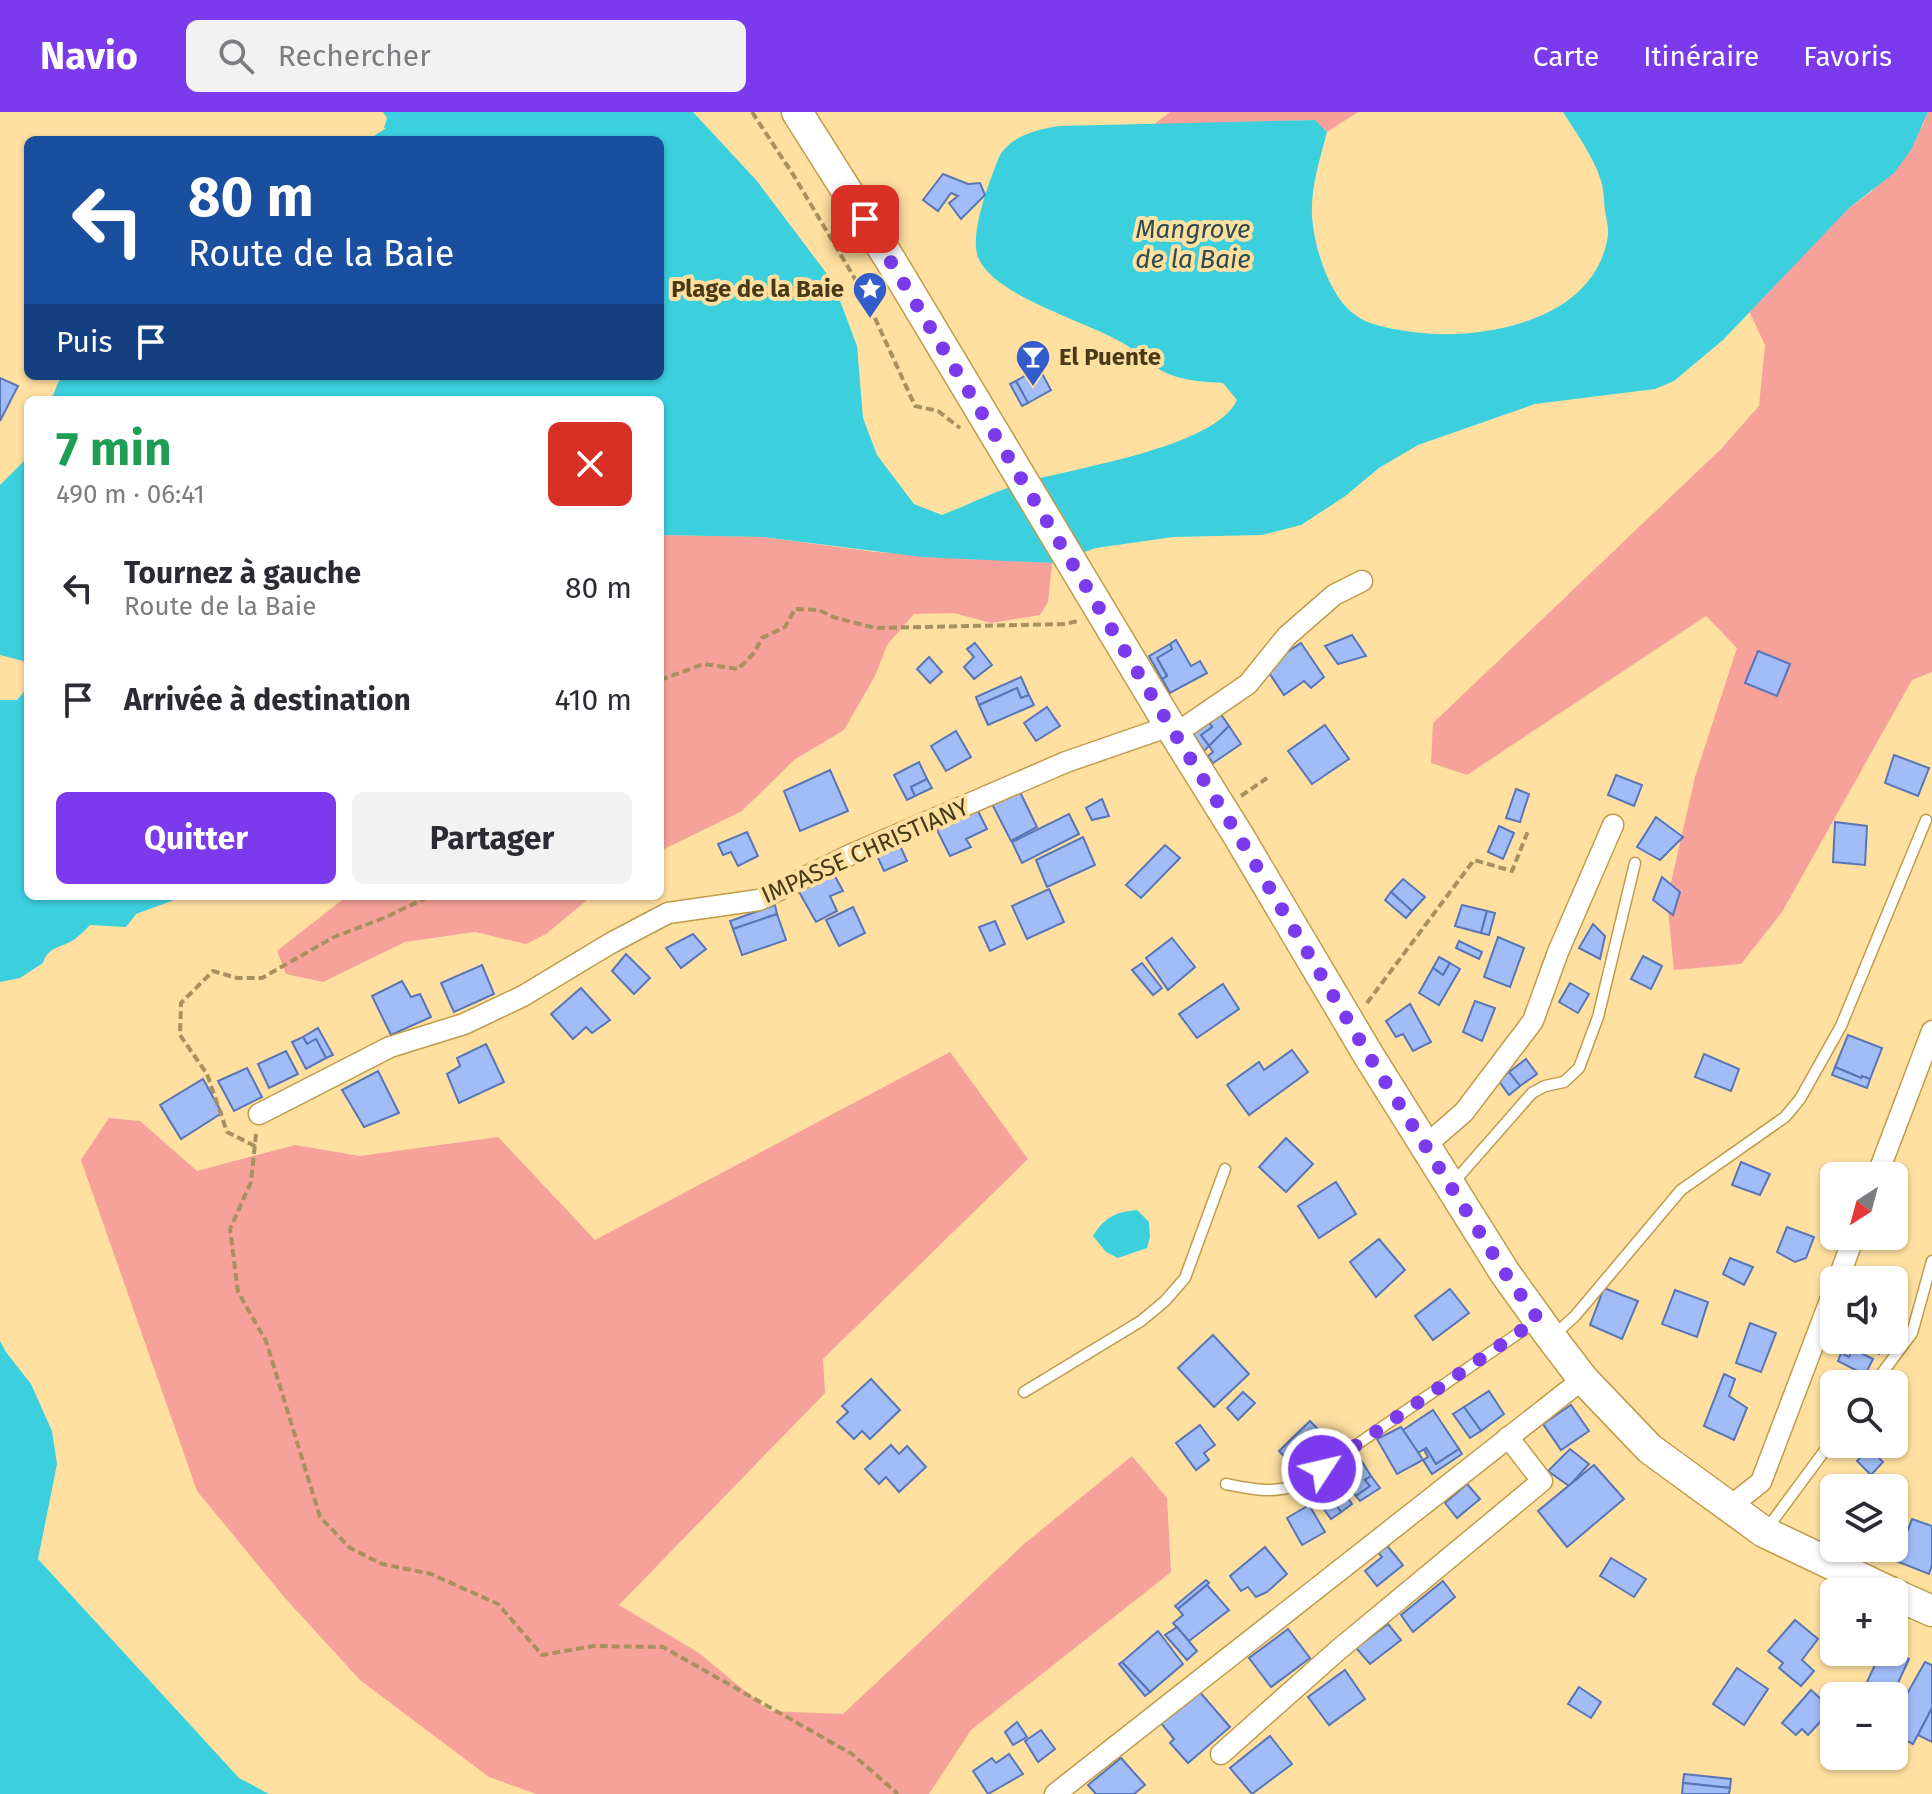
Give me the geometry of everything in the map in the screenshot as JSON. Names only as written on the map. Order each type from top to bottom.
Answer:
[{"type":"main road","points":[[797,112],[891,261],[1013,468],[1505,1273],[1583,1379],[1650,1449],[1764,1532],[1861,1578]]},
{"type":"main road","points":[[1908,1600],[1932,1611]]},
{"type":"street","name":"IMPASSE CHRISTIANY","points":[[259,1114],[390,1047],[464,1024],[523,996],[668,913],[759,900],[850,855],[1066,762],[1172,730],[1248,684],[1281,642],[1320,606],[1362,581]]},
{"type":"street","points":[[1425,1146],[1464,1112],[1533,1021],[1558,952],[1613,825]]},
{"type":"street","points":[[1882,1162],[1932,1031]]},
{"type":"street","points":[[1728,1508],[1761,1482],[1820,1327]]},
{"type":"street","points":[[1055,1794],[1583,1379]]},
{"type":"street","points":[[1221,1754],[1337,1651],[1542,1481],[1508,1437]]},
{"type":"lane","points":[[1226,1484],[1267,1492],[1298,1485],[1545,1328],[1575,1316],[1681,1190],[1785,1117],[1800,1099],[1841,1026],[1926,820]]},
{"type":"lane","points":[[1450,1187],[1532,1093],[1564,1082],[1579,1068],[1598,1017],[1635,863]]},
{"type":"lane","points":[[1024,1392],[1141,1321],[1165,1301],[1185,1278],[1225,1169]]},
{"type":"lane","points":[[1884,1370],[1912,1333],[1932,1261]]},
{"type":"lane","points":[[1764,1532],[1820,1457]]},
{"type":"path","points":[[752,112],[864,294],[915,406],[938,411],[963,430]]},
{"type":"path","points":[[664,679],[704,664],[738,669],[754,653],[762,638],[785,627],[795,609],[819,610],[875,628],[1065,624],[1104,615]]},
{"type":"path","points":[[1236,800],[1267,778]]},
{"type":"path","points":[[1363,1008],[1474,860],[1512,871],[1528,831]]},
{"type":"path","points":[[255,1146],[227,1132],[207,1074],[180,1035],[181,1003],[213,971],[237,978],[262,978],[334,937],[422,900]]},
{"type":"path","points":[[259,1114],[251,1182],[230,1229],[238,1292],[266,1341],[320,1517],[350,1548],[382,1564],[431,1574],[498,1604],[542,1655],[593,1646],[663,1647],[852,1754],[898,1794]]},
{"type":"shaded area","points":[[1170,112],[1358,112],[1327,132],[1314,120],[1153,125]]},
{"type":"shaded area","points":[[1928,112],[1932,112],[1932,672],[1912,680],[1782,912],[1741,964],[1674,970],[1667,900],[1695,777],[1737,648],[1706,616],[1467,775],[1431,763],[1433,723],[1721,449],[1759,406],[1765,345],[1749,311],[1817,238],[1871,192],[1922,127]]},
{"type":"shaded area","points":[[664,535],[763,537],[875,552],[1052,563],[1048,602],[1040,615],[991,623],[954,613],[914,614],[887,645],[875,676],[844,730],[794,760],[742,811],[664,849]]},
{"type":"shaded area","points":[[342,900],[587,900],[546,934],[526,944],[475,932],[405,942],[323,982],[286,974],[277,951]]},
{"type":"shaded area","points":[[950,1052],[1028,1159],[823,1359],[825,1393],[619,1605],[699,1653],[769,1711],[843,1714],[1024,1544],[1132,1456],[1167,1498],[1171,1572],[971,1730],[929,1794],[536,1794],[489,1777],[360,1680],[285,1598],[197,1491],[81,1160],[109,1118],[140,1121],[197,1171],[295,1145],[360,1156],[498,1137],[595,1240]]},
{"type":"water","name":"Mangrove de la Baie","points":[[383,112],[693,112],[757,181],[833,282],[857,346],[863,418],[877,455],[914,504],[942,515],[1022,483],[1172,443],[1201,431],[1223,417],[1237,400],[1223,383],[1167,374],[1123,343],[1021,296],[987,271],[976,247],[982,207],[999,157],[1011,143],[1025,135],[1059,126],[1315,120],[1327,132],[1314,186],[1312,217],[1317,248],[1328,279],[1344,305],[1359,318],[1385,327],[1434,334],[1498,329],[1529,320],[1557,307],[1581,289],[1599,265],[1608,232],[1602,184],[1589,154],[1563,112],[1928,112],[1911,150],[1894,173],[1849,208],[1723,340],[1674,381],[1655,389],[1535,404],[1418,445],[1379,468],[1344,497],[1301,525],[1262,535],[1173,537],[1096,548],[1052,563],[922,557],[763,537],[664,535],[664,396],[53,396],[59,380],[664,380],[664,136],[374,136],[386,128],[387,118]]},
{"type":"water","points":[[24,461],[24,663],[0,655],[0,485]]},
{"type":"water","points":[[24,692],[24,900],[174,900],[136,914],[126,927],[90,925],[75,939],[52,950],[43,963],[20,978],[0,982],[0,700],[17,700]]},
{"type":"water","points":[[1137,1210],[1149,1222],[1147,1248],[1118,1258],[1106,1252],[1093,1236],[1097,1230],[1111,1217]]},
{"type":"water","points":[[0,1341],[31,1384],[52,1431],[57,1464],[38,1559],[239,1778],[269,1794],[0,1794]]},
{"type":"building","points":[[943,174],[968,184],[980,183],[985,195],[961,219],[949,203],[958,196],[951,193],[938,211],[923,200]]},
{"type":"building","points":[[1028,349],[1039,368],[1026,375],[1016,357]]},
{"type":"building","points":[[1039,368],[1051,390],[1028,403],[1016,381]]},
{"type":"building","points":[[0,378],[18,386],[0,421]]},
{"type":"building","points":[[1016,381],[1028,403],[1022,406],[1010,384]]},
{"type":"building","points":[[1352,635],[1366,656],[1338,664],[1325,646]]},
{"type":"building","points":[[1176,640],[1191,666],[1200,661],[1207,673],[1170,693],[1162,679],[1167,676],[1157,658],[1172,649],[1170,644]]},
{"type":"building","points":[[975,643],[992,665],[974,679],[964,667],[974,657],[967,649]]},
{"type":"building","points":[[1301,643],[1324,677],[1311,688],[1304,681],[1284,695],[1265,667]]},
{"type":"building","points":[[1170,644],[1172,649],[1157,658],[1167,676],[1162,679],[1149,656]]},
{"type":"building","points":[[1758,651],[1790,664],[1777,696],[1745,683]]},
{"type":"building","points":[[929,657],[942,672],[930,683],[917,669]]},
{"type":"building","points":[[1021,677],[1029,695],[1021,698],[1017,688],[979,705],[976,697]]},
{"type":"building","points":[[1017,688],[1021,698],[1029,695],[1034,705],[988,725],[979,705]]},
{"type":"building","points":[[1047,707],[1060,726],[1036,741],[1024,723]]},
{"type":"building","points":[[1220,713],[1229,726],[1209,746],[1201,735],[1212,727],[1208,721]]},
{"type":"building","points":[[1208,721],[1212,727],[1201,735],[1209,746],[1204,751],[1192,732]]},
{"type":"building","points":[[1325,725],[1349,759],[1312,784],[1288,751]]},
{"type":"building","points":[[1229,726],[1241,744],[1213,763],[1208,756],[1213,752],[1209,746]]},
{"type":"building","points":[[956,731],[971,757],[946,771],[931,746]]},
{"type":"building","points":[[1894,755],[1929,768],[1918,796],[1885,783]]},
{"type":"building","points":[[919,762],[927,779],[911,787],[915,796],[907,800],[894,775]]},
{"type":"building","points":[[830,770],[848,811],[800,831],[784,791]]},
{"type":"building","points":[[1616,775],[1642,785],[1634,806],[1608,795]]},
{"type":"building","points":[[927,779],[932,788],[915,796],[911,787]]},
{"type":"building","points":[[1516,789],[1529,794],[1520,822],[1506,818]]},
{"type":"building","points":[[1019,790],[1037,827],[1011,841],[992,804]]},
{"type":"building","points":[[1102,799],[1109,816],[1092,820],[1086,808]]},
{"type":"building","points":[[976,807],[987,829],[966,839],[971,847],[950,856],[936,828]]},
{"type":"building","points":[[1069,814],[1079,834],[1022,863],[1012,842]]},
{"type":"building","points":[[1656,817],[1683,837],[1660,860],[1637,847]]},
{"type":"building","points":[[1835,822],[1867,826],[1865,865],[1833,862]]},
{"type":"building","points":[[1499,826],[1514,833],[1503,859],[1488,852]]},
{"type":"building","points":[[747,832],[758,856],[738,866],[731,852],[723,855],[718,844]]},
{"type":"building","points":[[1083,837],[1095,865],[1047,887],[1036,860]]},
{"type":"building","points":[[897,839],[907,861],[884,871],[874,849]]},
{"type":"building","points":[[1165,845],[1180,858],[1141,898],[1126,885]]},
{"type":"building","points":[[830,867],[843,891],[830,896],[837,911],[816,922],[794,883]]},
{"type":"building","points":[[1662,877],[1680,892],[1673,915],[1653,900]]},
{"type":"building","points":[[1403,879],[1425,897],[1412,911],[1391,892]]},
{"type":"building","points":[[1049,889],[1064,922],[1027,939],[1012,906]]},
{"type":"building","points":[[1391,892],[1412,911],[1406,918],[1385,900]]},
{"type":"building","points":[[775,905],[777,914],[733,929],[730,921]]},
{"type":"building","points":[[1462,905],[1487,911],[1481,933],[1455,926]]},
{"type":"building","points":[[853,907],[865,933],[839,946],[826,920]]},
{"type":"building","points":[[1487,911],[1495,913],[1489,935],[1481,933]]},
{"type":"building","points":[[777,914],[786,940],[742,955],[733,929]]},
{"type":"building","points":[[995,921],[1005,944],[990,951],[979,927]]},
{"type":"building","points":[[1593,924],[1605,936],[1600,959],[1579,948]]},
{"type":"building","points":[[693,934],[706,949],[681,968],[666,948]]},
{"type":"building","points":[[1498,937],[1524,948],[1510,987],[1484,977]]},
{"type":"building","points":[[1172,938],[1195,967],[1168,990],[1146,958]]},
{"type":"building","points":[[1459,941],[1482,952],[1479,959],[1456,948]]},
{"type":"building","points":[[626,954],[650,978],[634,994],[612,971]]},
{"type":"building","points":[[1643,956],[1662,966],[1651,989],[1631,979]]},
{"type":"building","points":[[1439,957],[1450,963],[1443,975],[1433,968]]},
{"type":"building","points":[[1142,963],[1162,988],[1153,995],[1132,970]]},
{"type":"building","points":[[1450,963],[1460,969],[1439,1005],[1419,993],[1433,968],[1443,975]]},
{"type":"building","points":[[482,965],[494,994],[454,1012],[441,983]]},
{"type":"building","points":[[402,981],[411,997],[420,994],[431,1017],[391,1035],[372,996]]},
{"type":"building","points":[[1570,983],[1589,994],[1578,1013],[1559,1002]]},
{"type":"building","points":[[1223,984],[1239,1009],[1197,1038],[1179,1014]]},
{"type":"building","points":[[581,988],[610,1020],[592,1033],[586,1027],[573,1039],[551,1014]]},
{"type":"building","points":[[1475,1001],[1495,1008],[1482,1041],[1463,1032]]},
{"type":"building","points":[[1410,1004],[1431,1042],[1413,1051],[1403,1034],[1396,1037],[1386,1021]]},
{"type":"building","points":[[318,1028],[333,1055],[326,1058],[316,1039],[307,1044],[303,1037]]},
{"type":"building","points":[[1848,1035],[1882,1048],[1870,1079],[1835,1067]]},
{"type":"building","points":[[303,1037],[307,1044],[316,1039],[326,1058],[306,1069],[292,1042]]},
{"type":"building","points":[[486,1044],[504,1082],[459,1103],[447,1074],[460,1066],[457,1058]]},
{"type":"building","points":[[1292,1050],[1308,1072],[1249,1115],[1227,1085],[1259,1062],[1264,1070]]},
{"type":"building","points":[[286,1051],[298,1074],[269,1088],[258,1064]]},
{"type":"building","points":[[1704,1054],[1739,1069],[1731,1091],[1695,1077]]},
{"type":"building","points":[[1526,1059],[1537,1074],[1520,1086],[1509,1072]]},
{"type":"building","points":[[1835,1067],[1870,1079],[1867,1088],[1832,1075]]},
{"type":"building","points":[[247,1068],[262,1097],[234,1111],[218,1081]]},
{"type":"building","points":[[378,1071],[399,1113],[364,1127],[342,1090]]},
{"type":"building","points":[[1509,1072],[1520,1086],[1509,1095],[1498,1080]]},
{"type":"building","points":[[203,1079],[222,1113],[181,1139],[160,1105]]},
{"type":"building","points":[[1286,1138],[1313,1164],[1286,1192],[1259,1167]]},
{"type":"building","points":[[1741,1162],[1770,1174],[1760,1195],[1732,1185]]},
{"type":"building","points":[[1336,1182],[1356,1214],[1319,1238],[1298,1206]]},
{"type":"building","points":[[1787,1227],[1814,1237],[1806,1258],[1795,1262],[1777,1252]]},
{"type":"building","points":[[1379,1239],[1405,1270],[1376,1297],[1350,1262]]},
{"type":"building","points":[[1730,1258],[1753,1267],[1744,1285],[1723,1274]]},
{"type":"building","points":[[1604,1288],[1638,1301],[1622,1339],[1590,1325]]},
{"type":"building","points":[[1450,1289],[1469,1313],[1433,1340],[1415,1316]]},
{"type":"building","points":[[1675,1290],[1708,1302],[1697,1337],[1662,1324]]},
{"type":"building","points":[[1750,1323],[1776,1333],[1761,1372],[1736,1363]]},
{"type":"building","points":[[1213,1335],[1249,1374],[1214,1407],[1178,1368]]},
{"type":"building","points":[[1841,1354],[1849,1357],[1850,1354],[1863,1354],[1873,1359],[1868,1370],[1855,1370],[1838,1361]]},
{"type":"building","points":[[1724,1374],[1735,1379],[1729,1396],[1747,1408],[1734,1440],[1704,1426]]},
{"type":"building","points":[[871,1379],[900,1410],[870,1439],[862,1431],[854,1439],[837,1422],[848,1412],[842,1406]]},
{"type":"building","points":[[1489,1391],[1504,1414],[1481,1431],[1464,1407]]},
{"type":"building","points":[[1243,1392],[1255,1403],[1238,1420],[1227,1408]]},
{"type":"building","points":[[1571,1405],[1589,1431],[1561,1450],[1543,1424]]},
{"type":"building","points":[[1464,1407],[1481,1431],[1470,1438],[1453,1414]]},
{"type":"building","points":[[1433,1410],[1459,1449],[1436,1464],[1426,1448],[1418,1453],[1403,1430]]},
{"type":"building","points":[[1310,1421],[1331,1443],[1301,1473],[1279,1451]]},
{"type":"building","points":[[1200,1425],[1215,1445],[1204,1453],[1209,1460],[1196,1470],[1176,1443]]},
{"type":"building","points":[[1401,1427],[1423,1460],[1397,1474],[1377,1439]]},
{"type":"building","points":[[891,1445],[899,1454],[907,1446],[926,1467],[899,1492],[886,1477],[879,1484],[865,1469]]},
{"type":"building","points":[[1426,1448],[1436,1464],[1459,1449],[1462,1454],[1432,1474],[1423,1460],[1428,1457]]},
{"type":"building","points":[[1570,1449],[1589,1464],[1569,1486],[1548,1471]]},
{"type":"building","points":[[1359,1457],[1371,1476],[1365,1480],[1370,1486],[1356,1496],[1339,1471]]},
{"type":"building","points":[[1860,1458],[1879,1458],[1883,1462],[1870,1474],[1857,1461]]},
{"type":"building","points":[[1594,1465],[1624,1499],[1567,1547],[1538,1511]]},
{"type":"building","points":[[1333,1476],[1339,1485],[1335,1487],[1343,1498],[1336,1504],[1341,1512],[1331,1519],[1311,1491]]},
{"type":"building","points":[[1371,1476],[1380,1488],[1360,1501],[1356,1496],[1370,1486],[1365,1480]]},
{"type":"building","points":[[1467,1484],[1480,1499],[1457,1518],[1445,1503]]},
{"type":"building","points":[[1339,1485],[1352,1504],[1341,1512],[1336,1504],[1343,1498],[1335,1487]]},
{"type":"building","points":[[1309,1505],[1325,1532],[1302,1545],[1287,1518]]},
{"type":"building","points":[[1912,1519],[1932,1526],[1932,1565],[1929,1574],[1899,1562],[1908,1562],[1908,1530]]},
{"type":"building","points":[[1384,1542],[1403,1565],[1377,1586],[1365,1571],[1382,1557],[1376,1550]]},
{"type":"building","points":[[1265,1547],[1287,1574],[1267,1592],[1256,1597],[1248,1587],[1241,1591],[1230,1576]]},
{"type":"building","points":[[1611,1558],[1646,1579],[1634,1597],[1600,1576]]},
{"type":"building","points":[[1206,1580],[1209,1583],[1178,1609],[1175,1606]]},
{"type":"building","points":[[1443,1581],[1455,1597],[1413,1632],[1401,1615]]},
{"type":"building","points":[[1207,1585],[1229,1610],[1189,1641],[1173,1623],[1183,1615],[1178,1609]]},
{"type":"building","points":[[1795,1620],[1818,1639],[1802,1660],[1814,1671],[1801,1686],[1779,1668],[1783,1663],[1768,1651]]},
{"type":"building","points":[[1388,1624],[1401,1640],[1370,1664],[1356,1648]]},
{"type":"building","points":[[1177,1627],[1197,1651],[1187,1660],[1165,1635]]},
{"type":"building","points":[[1288,1629],[1310,1658],[1271,1687],[1249,1658]]},
{"type":"building","points":[[1158,1631],[1183,1664],[1150,1692],[1122,1662]]},
{"type":"building","points":[[1122,1662],[1150,1692],[1145,1696],[1119,1664]]},
{"type":"building","points":[[1925,1662],[1932,1665],[1932,1708],[1913,1744],[1908,1741],[1908,1692]]},
{"type":"building","points":[[1874,1666],[1906,1666],[1898,1682],[1867,1682]]},
{"type":"building","points":[[1737,1668],[1768,1689],[1744,1725],[1713,1704]]},
{"type":"building","points":[[1345,1670],[1365,1699],[1329,1725],[1308,1697]]},
{"type":"building","points":[[1579,1687],[1601,1702],[1591,1718],[1568,1704]]},
{"type":"building","points":[[1198,1690],[1230,1727],[1188,1763],[1170,1743],[1174,1739],[1160,1722]]},
{"type":"building","points":[[1811,1690],[1820,1698],[1820,1722],[1808,1735],[1802,1729],[1796,1735],[1782,1723]]},
{"type":"building","points":[[1932,1708],[1932,1742],[1918,1735]]},
{"type":"building","points":[[1017,1722],[1027,1737],[1013,1745],[1005,1732]]},
{"type":"building","points":[[1041,1730],[1055,1749],[1038,1762],[1025,1741]]},
{"type":"building","points":[[1270,1736],[1292,1764],[1252,1794],[1230,1768]]},
{"type":"building","points":[[1009,1754],[1023,1774],[988,1794],[973,1771],[992,1758],[996,1763]]},
{"type":"building","points":[[1121,1758],[1145,1785],[1134,1794],[1096,1794],[1088,1785]]},
{"type":"building","points":[[1684,1774],[1731,1779],[1730,1788],[1683,1783]]},
{"type":"building","points":[[1683,1783],[1730,1788],[1729,1794],[1682,1794]]},
{"type":"place","name":"Plage de la Baie","points":[[870,320]]},
{"type":"place","name":"El Puente","points":[[1033,388]]},
{"type":"route","points":[[865,219],[1238,835],[1313,965],[1437,1167],[1538,1319],[1322,1469]]}]
